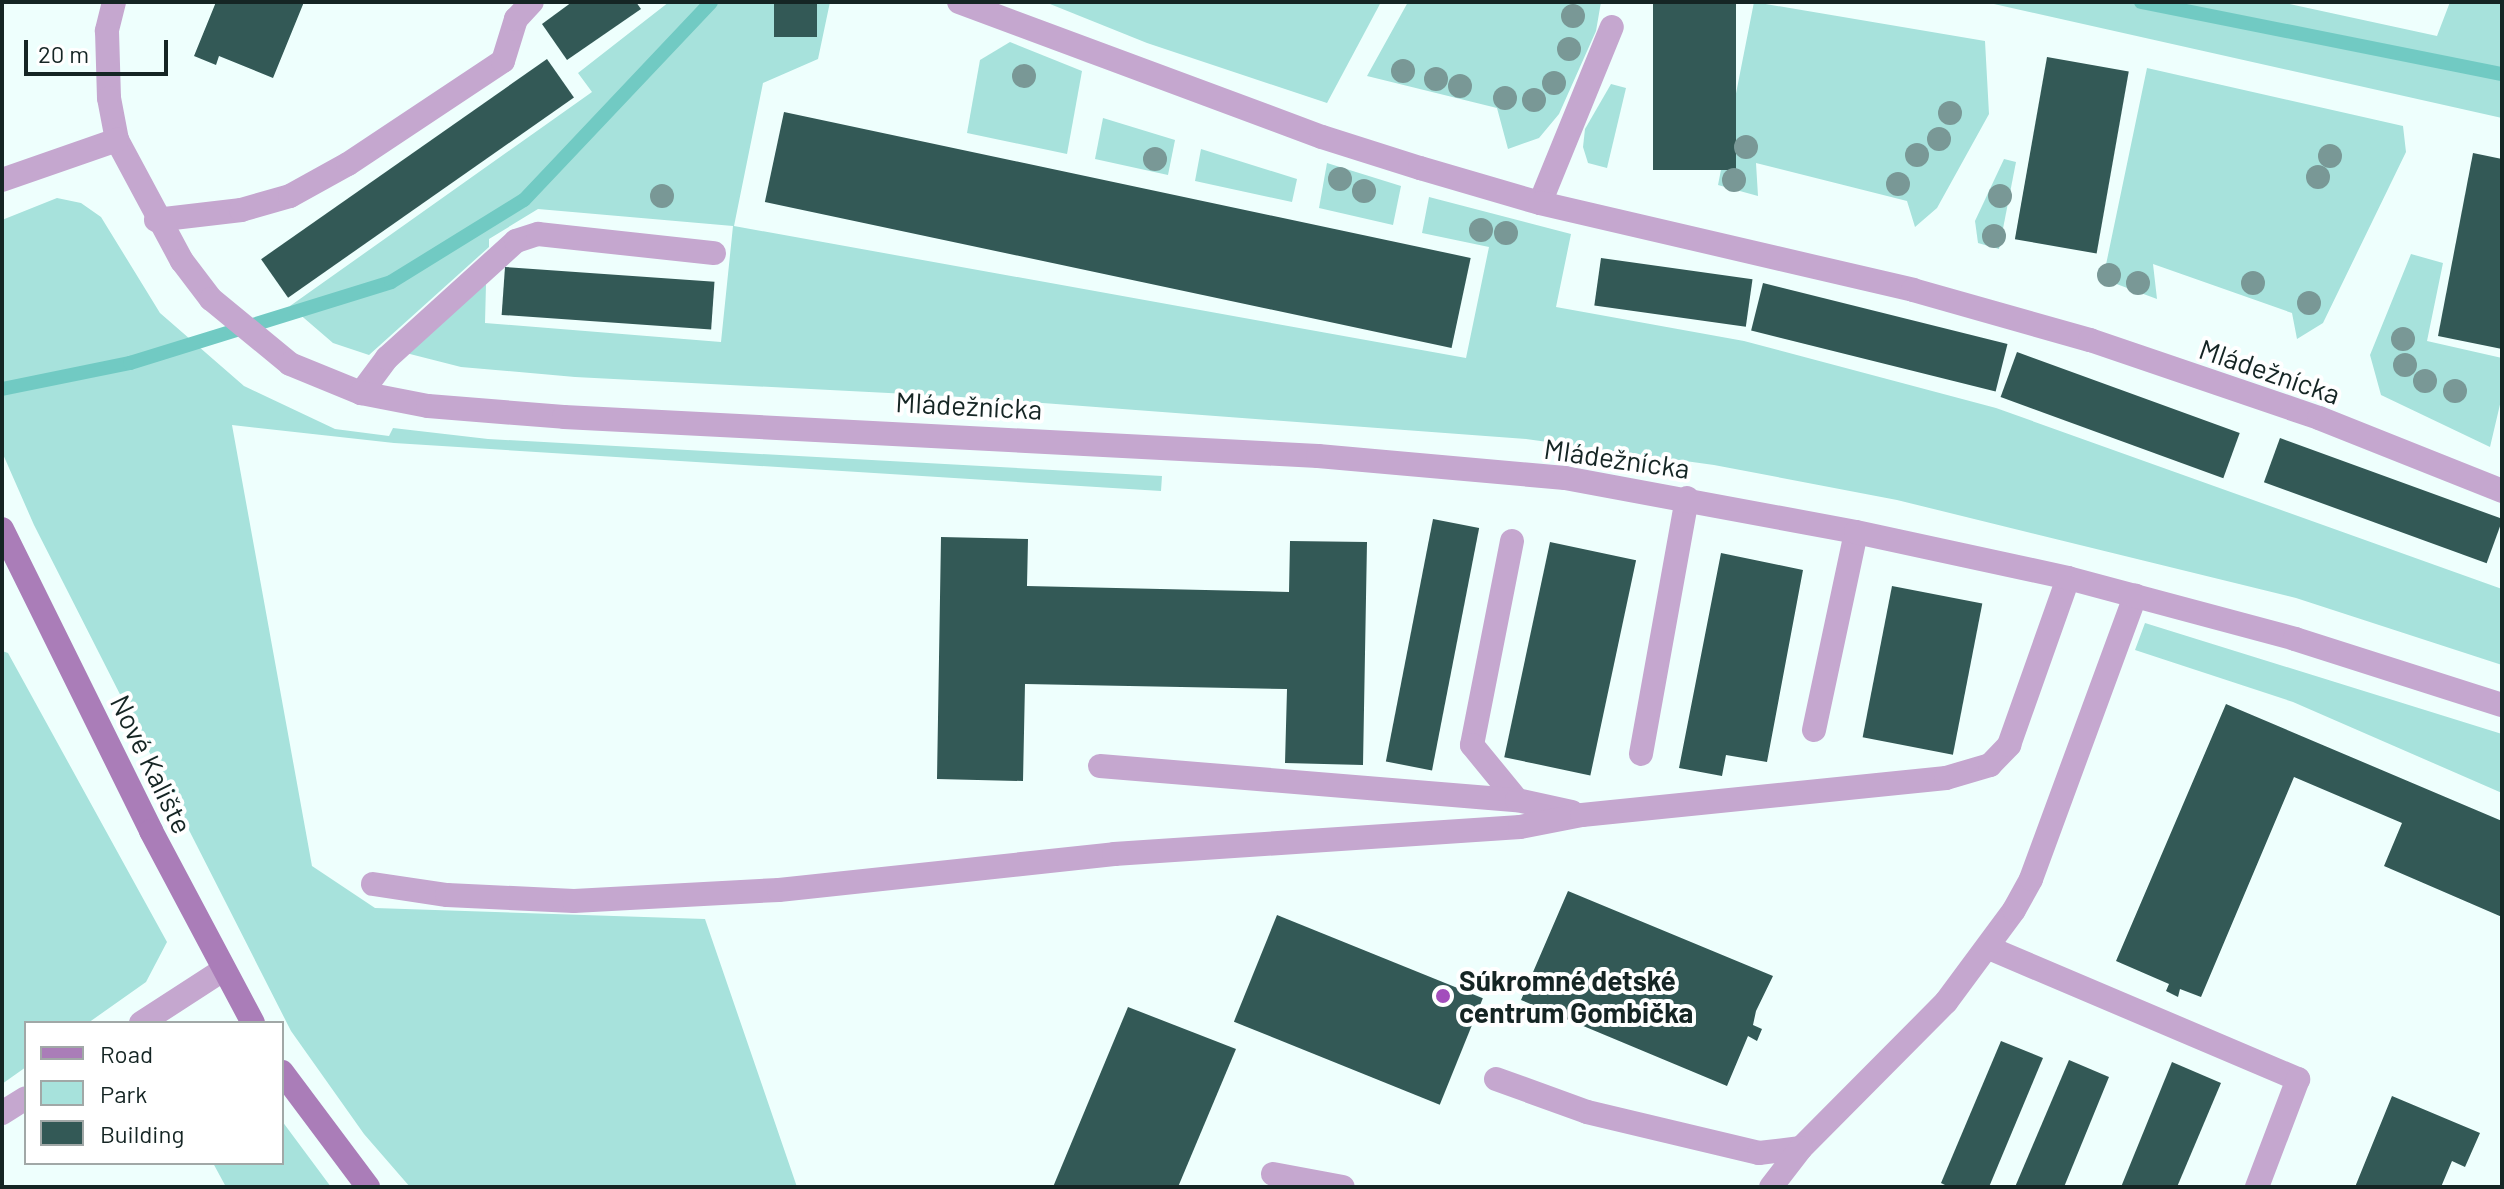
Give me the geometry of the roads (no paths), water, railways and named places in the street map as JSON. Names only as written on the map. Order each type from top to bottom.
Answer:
[{"type":"street","name":"Mládežnícka","points":[[114,2],[107,31],[109,98],[117,140],[156,220],[211,299],[290,364],[361,393],[428,406],[564,417],[1318,456],[1565,478],[1687,498],[2068,578],[2295,639],[2502,705]]},
{"type":"street","points":[[156,220],[241,210],[290,196],[348,164],[503,61],[516,19],[532,2]]},
{"type":"street","name":"Mládežnícka","points":[[959,2],[1318,136],[1540,203],[1913,290],[2090,340],[2319,418],[2502,491]]},
{"type":"street","points":[[1540,203],[1612,27]]},
{"type":"street","points":[[2,180],[117,140]]},
{"type":"street","points":[[361,393],[387,358],[516,241],[538,234],[569,235],[714,253]]},
{"type":"street","points":[[1641,754],[1687,498]]},
{"type":"street","points":[[1814,730],[1856,532]]},
{"type":"street","name":"Nové Kalište","points":[[4,533],[223,970],[252,1021]]},
{"type":"street","points":[[1512,541],[1472,745],[1517,800]]},
{"type":"street","points":[[373,884],[447,895],[574,901],[779,890],[1114,854],[1520,827],[1582,815],[1946,778],[1990,765],[2015,732],[2068,578]]},
{"type":"street","points":[[1771,1187],[1801,1148],[1946,1002],[1989,948],[2031,879],[2135,596]]},
{"type":"street","points":[[1100,766],[1517,800],[1582,815]]},
{"type":"street","points":[[1989,948],[2298,1079],[2257,1187]]},
{"type":"street","points":[[144,1021],[223,970]]},
{"type":"street","points":[[284,1075],[368,1187]]},
{"type":"street","points":[[1496,1079],[1587,1112],[1759,1153],[1801,1148]]},
{"type":"street","points":[[2,1113],[24,1099]]},
{"type":"street","points":[[1273,1174],[1343,1187]]},
{"type":"waterway","points":[[2,389],[130,363],[391,282],[524,200],[711,2]]},
{"type":"waterway","points":[[2141,2],[2502,74]]},
{"type":"place","name":"Súkromné detské centrum Gombička","points":[[1443,996]]}]
